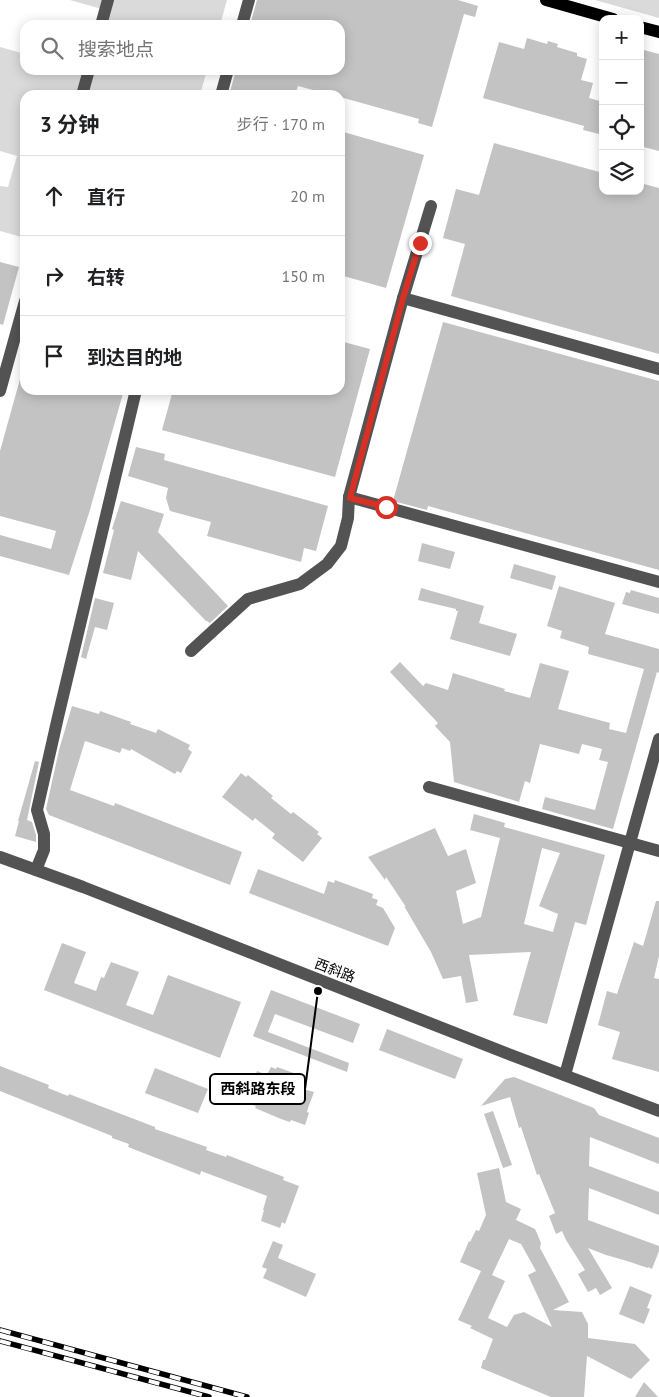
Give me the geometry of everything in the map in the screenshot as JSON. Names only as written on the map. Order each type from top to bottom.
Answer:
[{"type":"main road","points":[[546,0],[599,15]]},
{"type":"main road","points":[[644,28],[659,32]]},
{"type":"street","points":[[102,20],[108,0]]},
{"type":"street","points":[[243,20],[249,0]]},
{"type":"street","points":[[83,90],[88,75]]},
{"type":"street","points":[[222,90],[227,75]]},
{"type":"street","points":[[190,652],[248,599],[300,584],[327,564],[341,546],[348,518],[350,498],[403,298],[431,206]]},
{"type":"street","points":[[403,298],[659,369]]},
{"type":"street","points":[[0,392],[20,319]]},
{"type":"street","points":[[36,870],[44,850],[44,834],[37,810],[135,395]]},
{"type":"street","points":[[350,498],[659,582]]},
{"type":"street","points":[[565,1075],[659,739]]},
{"type":"street","points":[[429,788],[659,851]]},
{"type":"street","name":"西斜路","points":[[0,857],[83,887],[510,1055],[659,1111]]},
{"type":"shaded area","points":[[70,0],[227,0],[221,20],[99,20],[102,9]]},
{"type":"shaded area","points":[[595,0],[659,0],[659,18]]},
{"type":"shaded area","points":[[0,47],[20,53],[20,75],[206,75],[201,90],[20,90],[20,237],[0,231],[0,186],[8,187],[17,156],[0,151]]},
{"type":"building","points":[[257,0],[458,0],[478,6],[475,17],[464,14],[432,127],[418,123],[419,119],[345,98],[345,90],[313,90],[298,86],[297,90],[230,90],[235,75],[345,75],[345,20],[251,20]]},
{"type":"building","points":[[527,38],[547,44],[548,41],[558,44],[557,47],[577,53],[577,56],[587,59],[581,80],[593,83],[589,98],[599,101],[599,134],[583,130],[584,126],[483,98],[499,42],[524,49]]},
{"type":"building","points":[[644,50],[659,54],[659,151],[644,147]]},
{"type":"building","points":[[345,132],[424,155],[386,288],[345,276]]},
{"type":"building","points":[[494,143],[599,172],[599,195],[644,195],[644,184],[659,188],[659,354],[451,296],[465,244],[443,238],[456,189],[479,195]]},
{"type":"building","points":[[0,262],[19,267],[3,325],[0,324]]},
{"type":"building","points":[[443,322],[659,381],[659,570],[428,506],[427,510],[393,501]]},
{"type":"building","points":[[345,342],[370,349],[335,477],[162,430],[172,395],[345,395]]},
{"type":"building","points":[[20,379],[20,395],[123,395],[69,575],[0,556],[0,535],[51,549],[56,531],[0,516],[0,451]]},
{"type":"building","points":[[136,447],[165,454],[164,460],[328,506],[316,551],[304,548],[301,562],[207,536],[211,522],[170,511],[166,498],[168,488],[128,476]]},
{"type":"building","points":[[121,501],[164,514],[158,532],[228,606],[210,623],[138,551],[131,580],[103,573],[114,530],[112,529]]},
{"type":"building","points":[[422,543],[455,552],[450,569],[418,561]]},
{"type":"building","points":[[514,564],[556,576],[552,590],[510,578]]},
{"type":"building","points":[[559,586],[615,603],[605,634],[659,649],[659,673],[657,672],[613,829],[542,809],[545,797],[595,810],[608,762],[599,760],[602,749],[582,744],[579,754],[540,744],[530,783],[525,781],[519,802],[454,782],[450,742],[435,726],[438,723],[390,672],[400,662],[423,686],[426,683],[448,690],[453,673],[530,698],[540,663],[569,671],[558,709],[610,723],[609,729],[626,733],[644,669],[588,654],[589,647],[560,638],[562,631],[547,626]]},
{"type":"building","points":[[421,588],[484,606],[479,623],[517,634],[510,656],[450,639],[458,611],[418,600]]},
{"type":"building","points":[[631,590],[659,598],[659,614],[622,604],[626,592],[630,593]]},
{"type":"building","points":[[95,598],[114,603],[107,630],[95,627],[86,659],[81,657]]},
{"type":"building","points":[[72,706],[99,714],[100,711],[156,733],[158,729],[190,745],[188,749],[192,752],[181,773],[177,771],[175,774],[131,749],[130,751],[122,748],[120,753],[85,741],[70,790],[114,806],[115,803],[242,852],[230,885],[49,815],[46,809],[59,750]]},
{"type":"building","points":[[35,761],[39,762],[27,820],[32,822],[36,842],[15,836]]},
{"type":"building","points":[[241,773],[246,777],[248,775],[273,796],[271,798],[319,832],[317,834],[322,838],[303,862],[272,838],[275,834],[255,818],[253,821],[222,797]]},
{"type":"building","points":[[474,814],[505,823],[504,827],[605,855],[586,925],[575,922],[547,1024],[513,1015],[531,952],[469,955],[478,1001],[466,1003],[461,976],[443,979],[431,952],[404,906],[406,907],[386,877],[385,880],[368,857],[435,828],[448,856],[466,849],[476,883],[456,891],[463,924],[481,917],[500,838],[470,830]],"holes":[[[542,848],[560,853],[539,906],[558,914],[553,932],[524,924]]]},
{"type":"building","points":[[258,869],[324,894],[328,881],[334,883],[335,880],[373,894],[372,898],[378,900],[376,905],[383,908],[395,928],[388,946],[249,893]]},
{"type":"building","points":[[656,901],[659,901],[659,956],[654,978],[659,979],[659,1072],[612,1059],[620,1032],[598,1025],[607,991],[617,994],[634,942],[643,946]]},
{"type":"building","points":[[62,943],[86,952],[74,983],[96,991],[101,977],[104,978],[111,962],[139,972],[126,1005],[153,1015],[168,975],[241,1002],[220,1058],[44,990]]},
{"type":"building","points":[[271,990],[360,1024],[353,1043],[275,1014],[268,1032],[349,1063],[347,1072],[253,1036]]},
{"type":"building","points":[[387,1029],[463,1059],[455,1079],[379,1050]]},
{"type":"building","points":[[0,1066],[49,1085],[48,1088],[68,1096],[69,1094],[155,1127],[155,1129],[207,1147],[206,1150],[226,1157],[227,1155],[284,1177],[283,1180],[299,1186],[285,1224],[282,1222],[280,1228],[261,1221],[267,1196],[201,1171],[200,1175],[128,1147],[129,1144],[112,1138],[112,1136],[0,1091]]},
{"type":"building","points":[[271,1067],[276,1069],[277,1067],[302,1076],[301,1079],[306,1081],[303,1089],[314,1092],[308,1108],[307,1112],[309,1113],[305,1125],[281,1119],[242,1101],[246,1089],[249,1090],[251,1087],[257,1071],[267,1075]]},
{"type":"building","points":[[155,1068],[208,1089],[198,1113],[145,1093]]},
{"type":"building","points":[[514,1077],[594,1108],[599,1115],[659,1138],[659,1164],[590,1137],[589,1166],[659,1192],[659,1215],[589,1188],[588,1220],[659,1246],[652,1269],[588,1248],[612,1288],[600,1295],[596,1288],[588,1292],[578,1274],[585,1270],[562,1231],[556,1234],[549,1216],[555,1213],[539,1174],[537,1175],[521,1127],[519,1128],[510,1097],[481,1106],[505,1079]]},
{"type":"building","points":[[493,1111],[512,1165],[503,1168],[484,1114]]},
{"type":"building","points":[[499,1168],[506,1202],[521,1209],[516,1220],[535,1229],[541,1243],[540,1248],[569,1302],[553,1310],[582,1312],[588,1324],[588,1338],[635,1344],[650,1360],[631,1379],[587,1356],[584,1397],[551,1397],[481,1368],[493,1339],[458,1320],[481,1271],[460,1262],[469,1241],[476,1230],[479,1231],[486,1215],[477,1173]],"holes":[[[509,1239],[521,1244],[536,1271],[528,1275],[552,1327],[524,1312],[514,1315],[507,1327],[488,1318],[505,1281],[492,1275]]]},
{"type":"building","points":[[273,1241],[283,1245],[278,1258],[316,1274],[306,1297],[263,1278],[267,1269],[262,1267]]},
{"type":"building","points":[[630,1286],[652,1295],[647,1308],[650,1309],[644,1324],[619,1314]]},
{"type":"building","points":[[644,1382],[658,1397],[635,1397]]},
{"type":"railway","points":[[0,1330],[247,1397]]},
{"type":"railway","points":[[0,1341],[209,1397]]},
{"type":"place","name":"西斜路东段","points":[[318,991]]},
{"type":"route","points":[[386,507],[350,498],[403,298],[420,243]]}]
